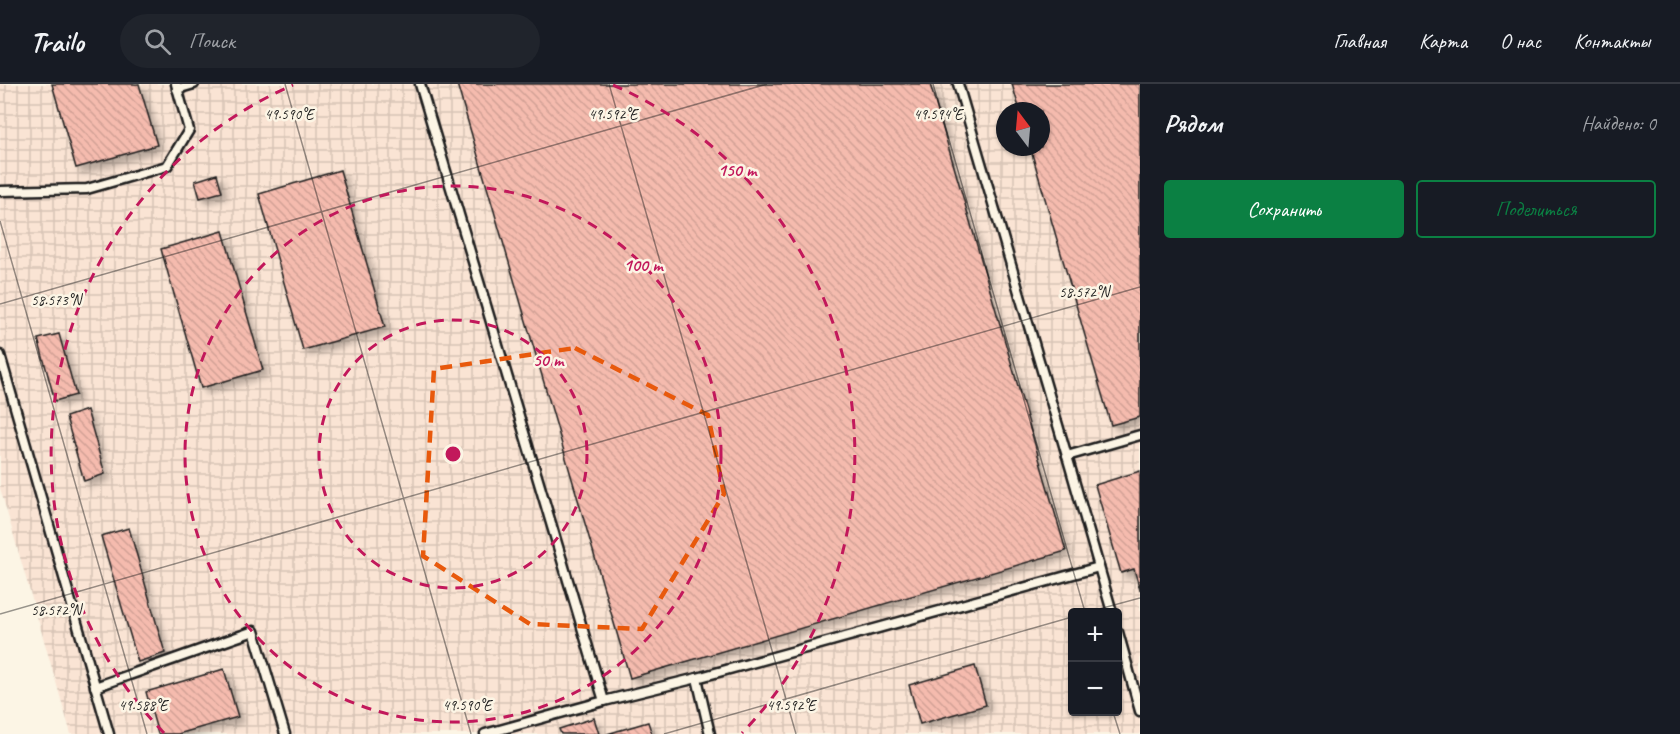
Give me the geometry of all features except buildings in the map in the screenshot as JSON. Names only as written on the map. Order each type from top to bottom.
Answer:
[{"type":"lane","points":[[0,191],[87,189],[167,166],[189,130],[176,87],[194,84]]},
{"type":"lane","points":[[420,84],[604,701]]},
{"type":"lane","points":[[958,84],[1111,608]]},
{"type":"lane","points":[[0,355],[109,734]]},
{"type":"lane","points":[[1067,456],[1140,435]]},
{"type":"lane","points":[[485,734],[698,678],[1099,567]]},
{"type":"lane","points":[[95,687],[254,631],[285,734]]},
{"type":"lane","points":[[1122,647],[1140,711]]},
{"type":"lane","points":[[698,678],[711,734]]},
{"type":"highlighted area","points":[[575,348],[708,415],[724,494],[642,629],[530,624],[423,556],[434,369]]},
{"type":"shaded area","points":[[0,84],[1140,84],[1140,734],[71,734],[0,488]]}]
